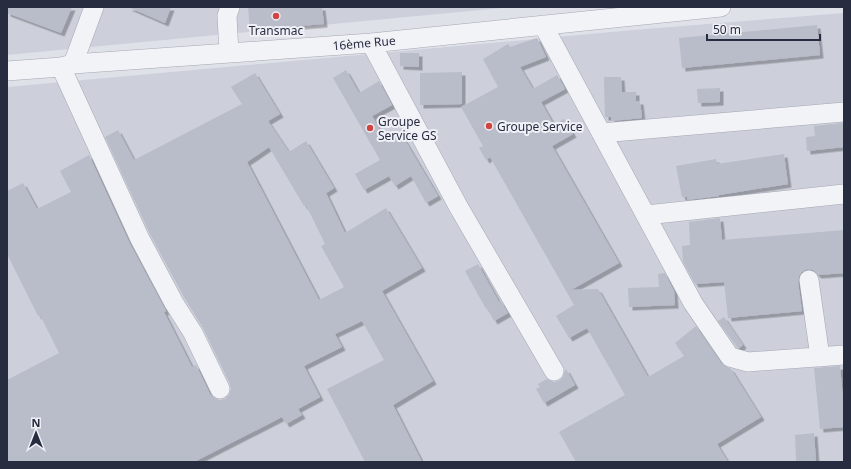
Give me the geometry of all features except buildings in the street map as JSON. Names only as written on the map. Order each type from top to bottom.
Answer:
[{"type":"street","points":[[94,7],[67,65],[140,239],[174,303],[194,333],[220,389]]},
{"type":"street","points":[[229,53],[227,16],[230,7]]},
{"type":"street","name":"16ème Rue","points":[[7,71],[67,65],[371,43],[682,9],[721,7]]},
{"type":"street","points":[[543,25],[693,303],[730,357],[748,362],[844,355]]},
{"type":"street","points":[[371,43],[458,206],[554,371]]},
{"type":"street","points":[[601,133],[844,112]]},
{"type":"street","points":[[646,215],[844,194]]},
{"type":"street","points":[[809,280],[820,357]]},
{"type":"shaded area","points":[[7,7],[512,7],[7,55]]},
{"type":"shaded area","points":[[844,13],[844,462],[7,462],[7,87],[633,30]]},
{"type":"place","name":"Transmac","points":[[276,16]]},
{"type":"place","name":"Groupe Service","points":[[489,126]]},
{"type":"place","name":"Groupe Service GS","points":[[370,128]]}]
